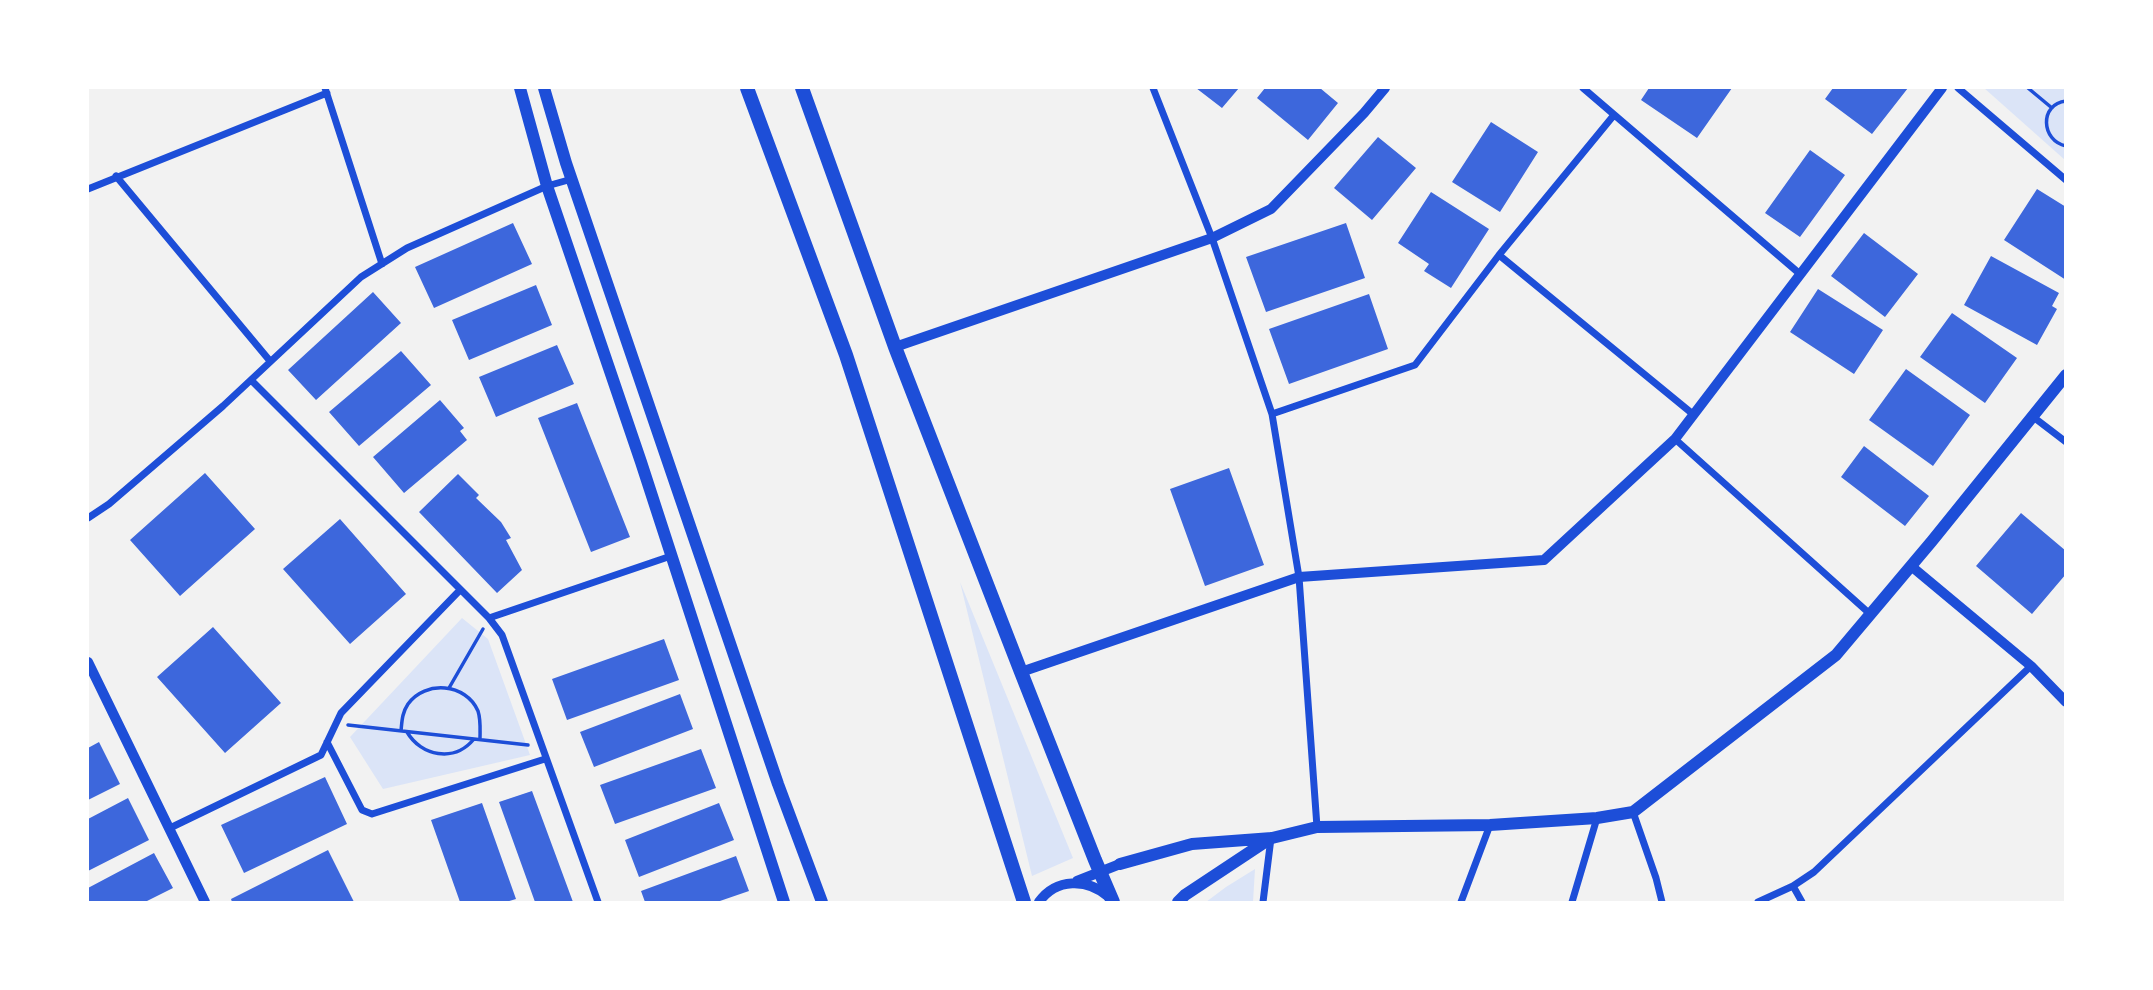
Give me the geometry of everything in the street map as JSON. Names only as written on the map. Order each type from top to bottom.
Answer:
[{"type":"highway","points":[[747,88],[846,355],[1024,902]]},
{"type":"highway","points":[[802,88],[895,347],[1112,901]]},
{"type":"main road","points":[[520,88],[547,186],[784,902]]},
{"type":"main road","points":[[544,88],[572,179],[778,783],[822,902]]},
{"type":"main road","points":[[1120,864],[1192,844],[1272,838],[1317,827],[1490,825],[1597,818],[1633,812],[1836,655],[2066,375]]},
{"type":"main road","points":[[1178,902],[1272,838]]},
{"type":"street","points":[[1153,88],[1212,238],[1272,414],[1299,577],[1317,827]]},
{"type":"street","points":[[895,347],[1212,238],[1271,209],[1385,88]]},
{"type":"street","points":[[1583,88],[1800,274]]},
{"type":"street","points":[[1021,672],[1299,577],[1544,559],[1675,439],[1942,88]]},
{"type":"street","points":[[1958,88],[2066,180]]},
{"type":"street","points":[[88,189],[326,90],[382,264]]},
{"type":"street","points":[[1272,414],[1415,365],[1499,255],[1614,115]]},
{"type":"street","points":[[116,176],[270,362]]},
{"type":"street","points":[[88,518],[110,504],[251,380],[361,277],[407,248],[547,186],[572,179]]},
{"type":"street","points":[[1499,255],[1694,415]]},
{"type":"street","points":[[251,380],[489,618],[502,635],[598,902]]},
{"type":"street","points":[[2031,416],[2066,442]]},
{"type":"street","points":[[1675,439],[1871,614]]},
{"type":"street","points":[[489,618],[671,556]]},
{"type":"street","points":[[1911,566],[2031,666],[2066,702]]},
{"type":"street","points":[[170,828],[321,755],[341,713],[460,590]]},
{"type":"street","points":[[88,662],[170,828],[202,902]]},
{"type":"street","points":[[1758,902],[1793,886],[1814,872],[2031,666]]},
{"type":"street","points":[[327,742],[362,810],[372,814],[545,759]]},
{"type":"street","points":[[1633,812],[1662,902]]},
{"type":"street","points":[[1572,902],[1597,818]]},
{"type":"street","points":[[1461,902],[1490,825]]},
{"type":"street","points":[[1263,902],[1272,838]]},
{"type":"street","points":[[1074,883],[1120,864]]},
{"type":"street","points":[[1039,902],[1056,887],[1074,883],[1086,883],[1099,889],[1112,901]]},
{"type":"street","points":[[1793,886],[1802,902]]},
{"type":"path","points":[[2028,88],[2052,108]]},
{"type":"path","points":[[2066,101],[2059,102],[2049,110],[2045,123],[2049,135],[2059,144],[2066,145]]},
{"type":"path","points":[[449,688],[489,618]]},
{"type":"path","points":[[449,688],[457,691],[477,708],[480,717],[477,740],[456,752],[440,754],[425,751],[413,743],[404,731],[402,716],[408,704],[430,689],[449,688]]},
{"type":"path","points":[[335,724],[542,747]]},
{"type":"shaded area","points":[[1984,88],[2065,88],[2065,160]]},
{"type":"shaded area","points":[[960,582],[1073,858],[1032,876]]},
{"type":"shaded area","points":[[462,618],[488,639],[530,755],[383,789],[350,737]]},
{"type":"shaded area","points":[[1255,869],[1253,902],[1206,902],[1226,887]]},
{"type":"building","points":[[1196,88],[1239,88],[1222,108]]},
{"type":"building","points":[[1265,88],[1320,88],[1338,103],[1308,140],[1257,98]]},
{"type":"building","points":[[1649,88],[1732,88],[1697,138],[1641,100]]},
{"type":"building","points":[[1833,88],[1908,88],[1872,134],[1825,99]]},
{"type":"building","points":[[1491,122],[1538,152],[1500,212],[1452,182]]},
{"type":"building","points":[[1378,137],[1416,168],[1372,220],[1334,188]]},
{"type":"building","points":[[1810,150],[1845,175],[1800,237],[1765,213]]},
{"type":"building","points":[[2037,189],[2066,207],[2066,280],[2004,240]]},
{"type":"building","points":[[1431,192],[1489,229],[1451,288],[1424,271],[1429,264],[1398,243]]},
{"type":"building","points":[[513,223],[532,264],[434,308],[415,267]]},
{"type":"building","points":[[1346,223],[1365,278],[1266,312],[1246,257]]},
{"type":"building","points":[[1864,233],[1918,274],[1885,317],[1831,276]]},
{"type":"building","points":[[1991,256],[2059,293],[2052,306],[2057,309],[2037,345],[1964,305]]},
{"type":"building","points":[[536,285],[552,325],[469,360],[452,320]]},
{"type":"building","points":[[1818,289],[1883,330],[1854,374],[1790,332]]},
{"type":"building","points":[[373,292],[401,323],[316,400],[288,370]]},
{"type":"building","points":[[1369,294],[1388,349],[1289,384],[1269,329]]},
{"type":"building","points":[[1952,313],[2017,358],[1985,403],[1920,357]]},
{"type":"building","points":[[557,345],[574,384],[496,417],[479,377]]},
{"type":"building","points":[[401,351],[431,385],[359,446],[329,412]]},
{"type":"building","points":[[1906,369],[1970,415],[1933,466],[1869,420]]},
{"type":"building","points":[[440,400],[464,428],[460,431],[467,440],[404,493],[373,457]]},
{"type":"building","points":[[577,403],[630,537],[591,552],[538,418]]},
{"type":"building","points":[[1864,446],[1929,496],[1905,526],[1841,477]]},
{"type":"building","points":[[1229,468],[1264,565],[1205,586],[1170,489]]},
{"type":"building","points":[[205,473],[255,529],[180,596],[130,540]]},
{"type":"building","points":[[458,474],[479,495],[476,498],[501,522],[511,538],[506,540],[522,570],[497,593],[419,512]]},
{"type":"building","points":[[2021,513],[2066,551],[2066,574],[2032,614],[1976,566]]},
{"type":"building","points":[[340,519],[406,594],[350,644],[283,569]]},
{"type":"building","points":[[213,627],[281,703],[225,753],[157,677]]},
{"type":"building","points":[[664,639],[679,680],[567,720],[552,679]]},
{"type":"building","points":[[680,694],[693,729],[594,767],[580,732]]},
{"type":"building","points":[[99,742],[120,784],[88,800],[88,748]]},
{"type":"building","points":[[701,749],[716,788],[615,824],[600,785]]},
{"type":"building","points":[[325,777],[347,824],[244,873],[221,825]]},
{"type":"building","points":[[532,791],[573,902],[535,902],[499,802]]},
{"type":"building","points":[[128,798],[149,840],[88,871],[88,819]]},
{"type":"building","points":[[482,803],[516,899],[506,902],[460,902],[431,820]]},
{"type":"building","points":[[719,803],[734,840],[639,877],[625,840]]},
{"type":"building","points":[[328,850],[354,902],[232,902],[231,899]]},
{"type":"building","points":[[154,853],[173,888],[145,902],[88,902],[88,888]]},
{"type":"building","points":[[736,856],[749,891],[717,902],[645,902],[641,891]]}]
